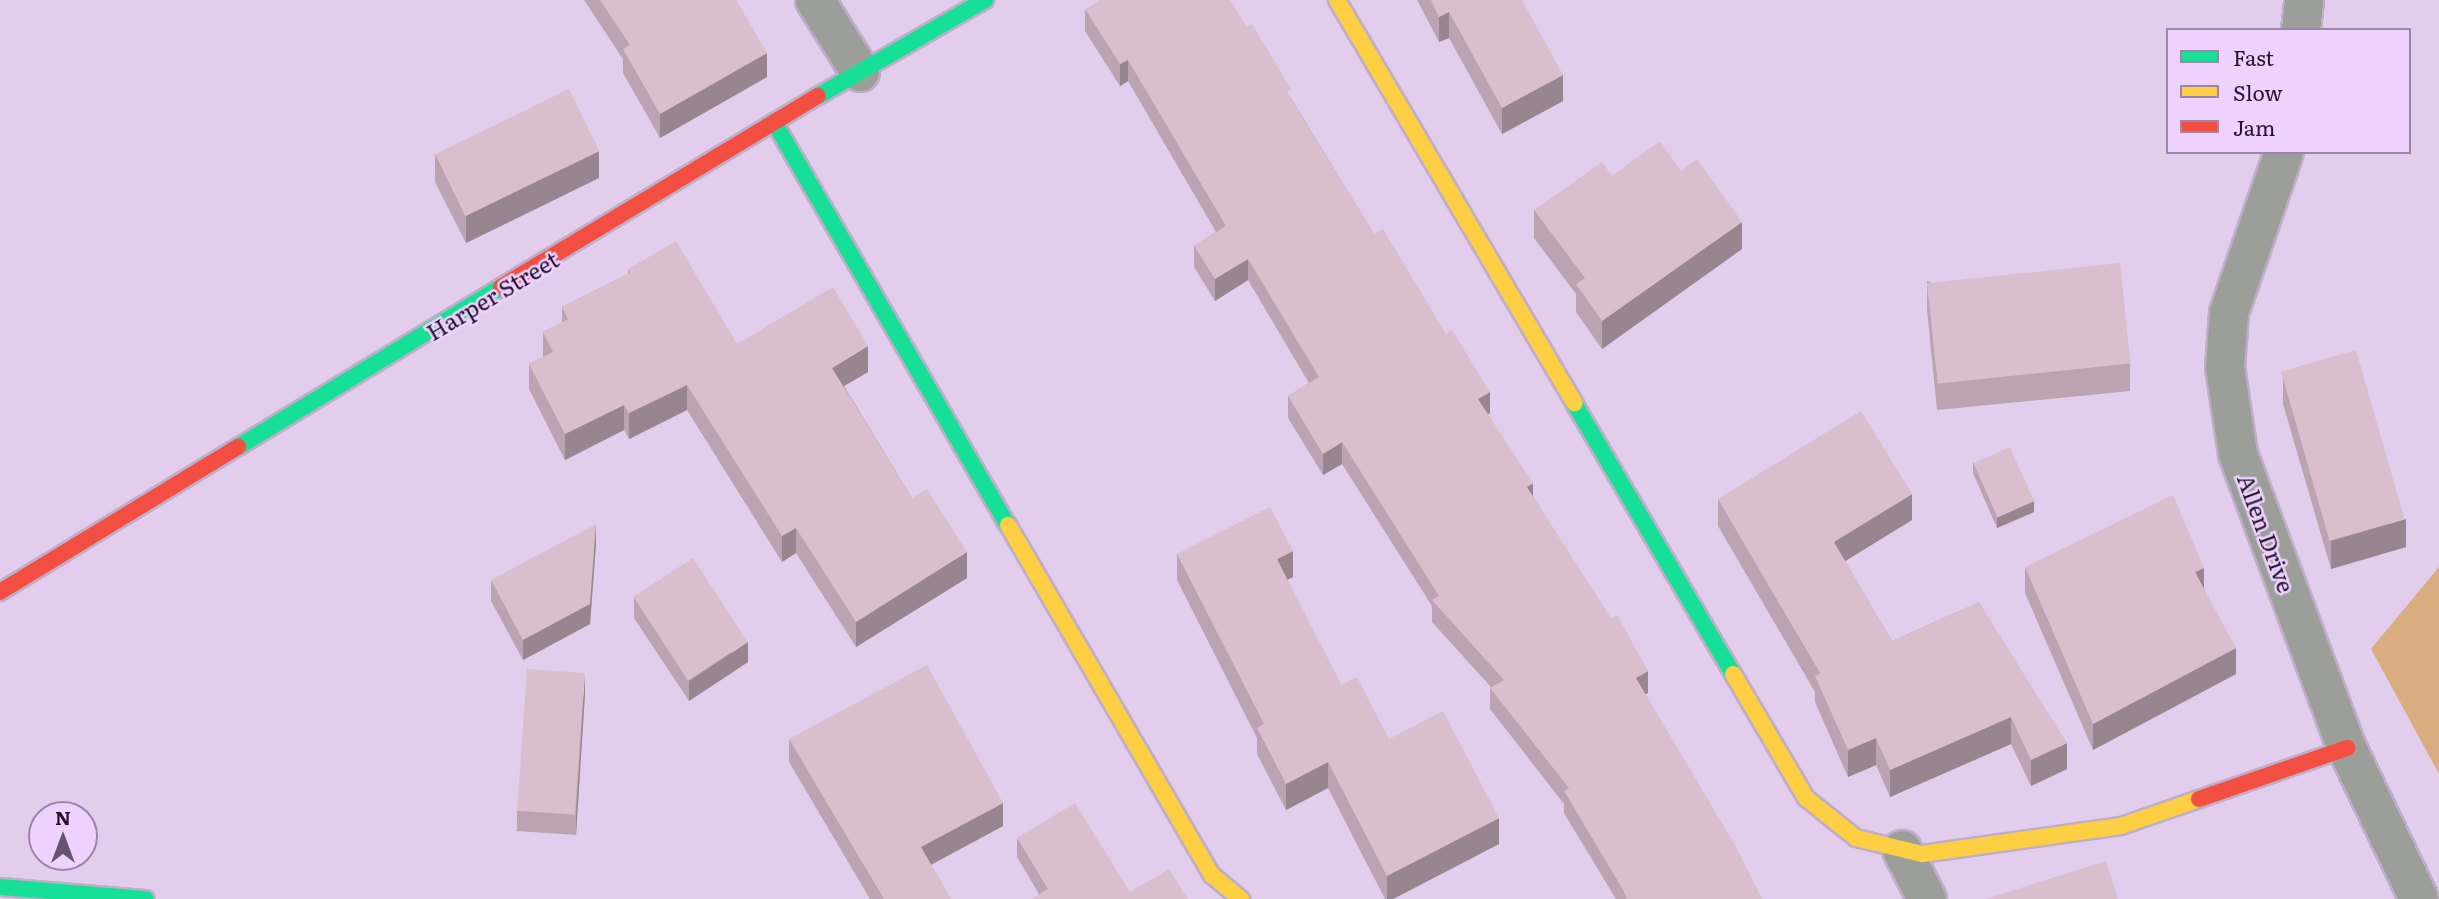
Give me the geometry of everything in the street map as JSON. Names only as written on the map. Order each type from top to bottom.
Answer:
[{"type":"street","points":[[815,0],[860,72]]},
{"type":"street","name":"Harper Street","points":[[0,592],[774,122],[985,0]]},
{"type":"street","points":[[1337,0],[1806,798],[1856,838],[1902,850],[1957,852],[2121,826],[2347,748]]},
{"type":"street","points":[[2301,28],[2304,0]]},
{"type":"street","points":[[774,122],[1212,875],[1241,899]]},
{"type":"street","name":"Allen Drive","points":[[2283,154],[2229,313],[2225,367],[2238,454],[2347,748],[2419,899]]},
{"type":"street","points":[[1902,850],[1927,899]]},
{"type":"street","points":[[0,887],[146,899]]},
{"type":"shaded area","points":[[2439,567],[2439,774],[2371,649]]},
{"type":"building","points":[[600,0],[736,0],[767,53],[660,114],[623,49],[630,45]]},
{"type":"building","points":[[1100,0],[1230,0],[1247,27],[1252,24],[1291,89],[1287,92],[1374,234],[1383,229],[1446,334],[1452,330],[1490,392],[1478,399],[1533,483],[1527,487],[1611,618],[1617,615],[1648,671],[1636,678],[1736,847],[1762,899],[1627,899],[1564,791],[1569,788],[1490,688],[1504,680],[1432,600],[1439,596],[1342,442],[1323,454],[1288,396],[1319,377],[1248,259],[1215,279],[1194,246],[1226,226],[1128,60],[1120,64],[1085,9]]},
{"type":"building","points":[[1431,0],[1522,0],[1563,75],[1502,108],[1449,12],[1439,17]]},
{"type":"building","points":[[569,89],[599,151],[465,216],[435,154]]},
{"type":"building","points":[[1660,141],[1681,171],[1697,159],[1742,222],[1602,321],[1576,284],[1585,278],[1534,210],[1602,162],[1612,176]]},
{"type":"building","points":[[676,241],[737,344],[833,287],[868,346],[832,368],[912,498],[927,489],[967,552],[856,622],[796,528],[782,536],[687,385],[629,413],[624,405],[565,434],[529,364],[553,352],[543,332],[568,319],[562,307],[630,273],[628,269]]},
{"type":"building","points":[[2120,263],[2131,363],[1938,384],[1927,283]]},
{"type":"building","points":[[2356,350],[2405,519],[2330,541],[2281,371]]},
{"type":"building","points":[[1861,411],[1912,494],[1834,542],[1892,641],[1979,602],[2067,743],[2031,760],[2011,717],[1890,770],[1876,738],[1848,750],[1815,676],[1820,673],[1718,499]]},
{"type":"building","points":[[2010,447],[2034,501],[1997,517],[1973,463]]},
{"type":"building","points":[[2173,495],[2204,568],[2195,572],[2236,648],[2093,724],[2025,567]]},
{"type":"building","points":[[1270,507],[1293,551],[1277,559],[1341,685],[1357,677],[1389,739],[1443,711],[1499,818],[1387,876],[1328,762],[1286,784],[1257,728],[1264,724],[1177,554]]},
{"type":"building","points":[[596,524],[590,604],[523,640],[491,580]]},
{"type":"building","points":[[693,558],[747,642],[688,681],[633,597]]},
{"type":"building","points":[[927,665],[1003,803],[921,847],[951,899],[884,899],[789,739]]},
{"type":"building","points":[[527,669],[585,673],[575,815],[517,811]]},
{"type":"building","points":[[1075,803],[1130,892],[1169,869],[1188,899],[1031,899],[1048,889],[1017,838]]},
{"type":"building","points":[[2106,861],[2118,899],[1986,899]]},
{"type":"traffic: fast","points":[[818,96],[985,0]]},
{"type":"traffic: fast","points":[[774,122],[1008,525]]},
{"type":"traffic: fast","points":[[238,447],[501,287]]},
{"type":"traffic: fast","points":[[1574,403],[1733,674]]},
{"type":"traffic: fast","points":[[0,887],[146,899]]},
{"type":"traffic: slow","points":[[1337,0],[1574,403]]},
{"type":"traffic: slow","points":[[1008,525],[1212,875],[1241,899]]},
{"type":"traffic: slow","points":[[1733,674],[1806,798],[1856,838],[1922,854],[2121,826],[2199,799]]},
{"type":"traffic: jam","points":[[501,287],[818,96]]},
{"type":"traffic: jam","points":[[0,592],[238,447]]},
{"type":"traffic: jam","points":[[2199,799],[2347,748]]}]
